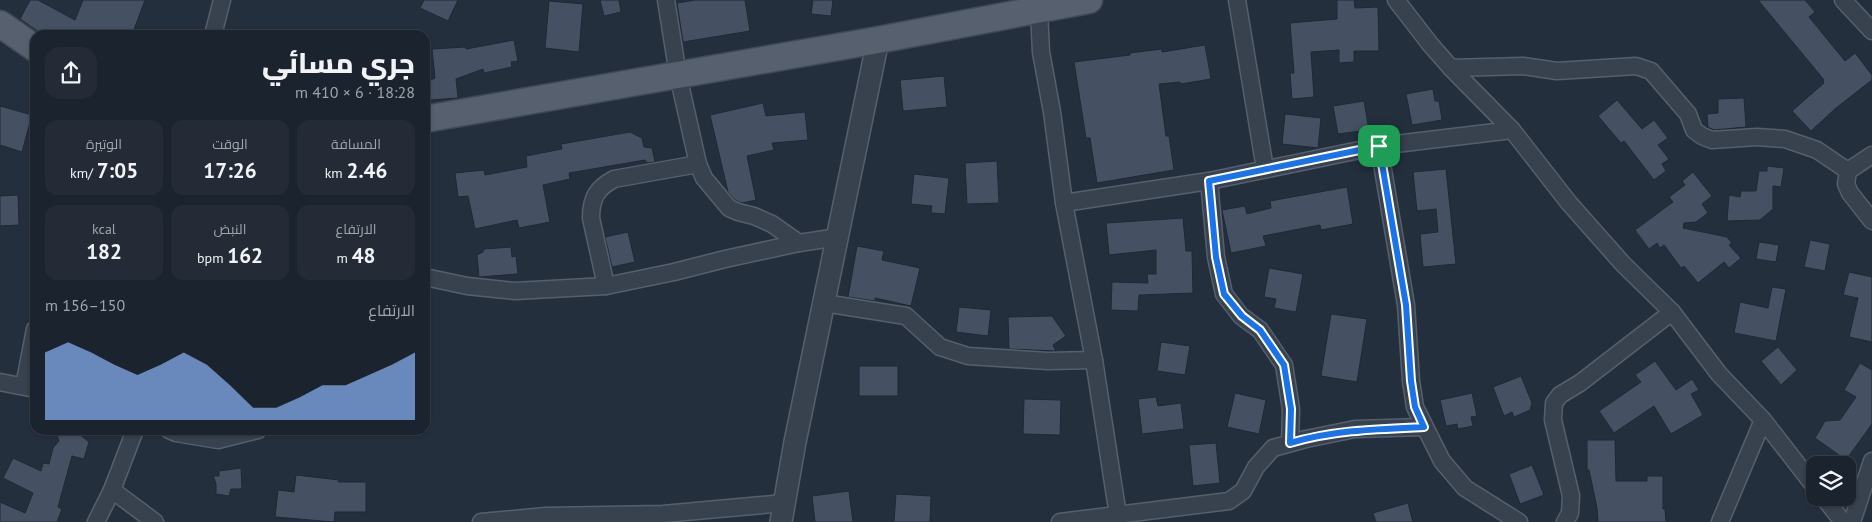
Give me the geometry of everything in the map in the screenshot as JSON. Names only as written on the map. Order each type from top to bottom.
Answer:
[{"type":"main road","points":[[430,118],[878,40],[1030,6],[1089,0]]},
{"type":"main road","points":[[0,24],[30,45]]},
{"type":"street","points":[[214,30],[222,0]]},
{"type":"street","points":[[666,0],[678,75],[698,164],[708,185],[729,208],[772,224],[799,243]]},
{"type":"street","points":[[1237,0],[1265,169]]},
{"type":"street","points":[[1396,0],[1451,68],[1512,130],[1569,203],[1623,264],[1672,312],[1719,374],[1763,420],[1806,475]]},
{"type":"street","points":[[1843,0],[1872,31]]},
{"type":"street","points":[[1030,6],[1052,112],[1064,203],[1094,360],[1118,518]]},
{"type":"street","points":[[481,522],[546,516],[783,513],[795,442],[878,40]]},
{"type":"street","points":[[1451,68],[1523,66],[1557,71],[1636,66],[1651,71],[1688,114],[1694,130],[1702,136],[1712,140],[1757,137],[1786,139],[1817,150],[1848,171]]},
{"type":"street","points":[[1064,203],[1209,181],[1379,146],[1512,130]]},
{"type":"street","points":[[1379,146],[1406,305],[1411,381],[1415,407],[1442,461],[1466,488],[1519,522]]},
{"type":"street","points":[[1872,155],[1848,171],[1846,184],[1850,193],[1872,222]]},
{"type":"street","points":[[606,286],[591,218],[591,206],[594,197],[603,185],[614,179],[698,164]]},
{"type":"street","points":[[1209,181],[1216,257],[1224,294],[1242,316],[1260,330],[1284,365],[1291,409],[1290,443]]},
{"type":"street","points":[[430,278],[467,286],[515,291],[606,286],[674,272],[725,258],[838,237]]},
{"type":"street","points":[[824,303],[906,316],[940,347],[968,356],[1048,361],[1094,360]]},
{"type":"street","points":[[1565,522],[1570,513],[1571,496],[1553,420],[1554,403],[1560,395],[1672,312]]},
{"type":"street","points":[[0,382],[30,388]]},
{"type":"street","points":[[1720,522],[1763,420]]},
{"type":"street","points":[[1060,522],[1118,518],[1229,501],[1243,492],[1256,467],[1273,448],[1315,436],[1354,429],[1424,427]]},
{"type":"street","points":[[96,522],[112,490],[133,435]]},
{"type":"street","points":[[188,435],[218,440],[238,435]]},
{"type":"street","points":[[1852,522],[1872,461]]},
{"type":"street","points":[[112,490],[155,522]]},
{"type":"street","points":[[1830,506],[1843,522]]},
{"type":"building","points":[[30,0],[38,0],[75,20],[83,0],[145,0],[134,30],[36,30],[20,19]]},
{"type":"building","points":[[424,0],[458,0],[448,21],[420,8]]},
{"type":"building","points":[[600,0],[619,0],[621,12],[604,16]]},
{"type":"building","points":[[695,0],[745,0],[750,31],[683,42],[677,3]]},
{"type":"building","points":[[813,0],[833,0],[831,16],[811,14]]},
{"type":"building","points":[[1337,0],[1354,0],[1355,8],[1378,7],[1379,51],[1354,51],[1354,62],[1339,63],[1339,50],[1311,52],[1314,97],[1292,99],[1290,73],[1294,73],[1290,23],[1337,19]]},
{"type":"building","points":[[1758,0],[1805,0],[1815,12],[1809,17],[1845,61],[1855,53],[1872,75],[1872,80],[1836,108],[1811,131],[1792,111],[1824,83],[1824,80]]},
{"type":"building","points":[[549,1],[583,4],[579,52],[545,48]]},
{"type":"building","points":[[514,40],[518,61],[511,62],[512,67],[484,73],[483,69],[456,79],[458,98],[430,100],[430,80],[435,78],[432,49],[466,47],[466,49]]},
{"type":"building","points":[[1205,45],[1211,79],[1181,84],[1180,82],[1159,84],[1166,136],[1169,136],[1174,170],[1097,183],[1090,138],[1086,138],[1074,62],[1130,55],[1130,53],[1162,49],[1162,52]]},
{"type":"building","points":[[944,76],[947,107],[903,111],[900,80]]},
{"type":"building","points":[[1433,89],[1435,101],[1439,101],[1442,120],[1412,125],[1406,94]]},
{"type":"building","points":[[1744,98],[1746,127],[1714,130],[1708,127],[1707,114],[1718,113],[1718,99]]},
{"type":"building","points":[[1617,100],[1642,129],[1654,120],[1668,138],[1658,145],[1669,159],[1662,164],[1666,171],[1654,180],[1624,141],[1621,143],[1598,116]]},
{"type":"building","points":[[1364,101],[1369,130],[1338,134],[1333,106]]},
{"type":"building","points":[[763,103],[766,116],[805,112],[808,140],[772,143],[774,150],[747,156],[756,200],[742,203],[735,200],[728,192],[710,115]]},
{"type":"building","points":[[0,106],[30,114],[30,122],[22,152],[0,145]]},
{"type":"building","points":[[1285,114],[1321,118],[1318,148],[1282,144]]},
{"type":"building","points":[[630,132],[642,138],[644,147],[652,148],[655,162],[647,163],[645,160],[569,173],[570,179],[543,185],[550,222],[519,228],[517,220],[475,229],[468,196],[458,197],[455,173],[484,170],[485,175],[527,167],[526,156],[562,149],[561,144]]},
{"type":"building","points":[[997,161],[999,203],[967,204],[965,163]]},
{"type":"building","points":[[1767,166],[1784,168],[1781,187],[1773,186],[1773,209],[1760,220],[1727,221],[1729,195],[1740,197],[1741,191],[1756,191],[1759,171],[1767,171]]},
{"type":"building","points":[[1446,169],[1456,264],[1423,267],[1420,234],[1438,232],[1436,209],[1417,211],[1413,172]]},
{"type":"building","points":[[1693,172],[1712,196],[1702,204],[1708,213],[1696,222],[1684,223],[1683,228],[1727,237],[1732,243],[1729,245],[1741,258],[1729,268],[1724,262],[1698,283],[1684,266],[1681,268],[1664,245],[1660,248],[1657,243],[1649,249],[1635,230],[1673,202],[1669,197],[1685,185],[1682,181]]},
{"type":"building","points":[[914,174],[949,178],[945,214],[931,213],[932,206],[911,204]]},
{"type":"building","points":[[1347,187],[1353,224],[1321,230],[1320,225],[1263,236],[1266,246],[1231,253],[1222,210],[1245,206],[1247,214],[1271,208],[1270,201]]},
{"type":"building","points":[[18,195],[19,225],[0,226],[0,196]]},
{"type":"building","points":[[1183,218],[1186,251],[1192,251],[1193,293],[1139,295],[1138,311],[1111,310],[1112,282],[1148,283],[1147,274],[1156,274],[1156,250],[1109,255],[1106,223]]},
{"type":"building","points":[[628,232],[635,262],[612,267],[605,237]]},
{"type":"building","points":[[1810,240],[1830,244],[1825,271],[1804,267]]},
{"type":"building","points":[[1759,242],[1779,245],[1776,262],[1756,259]]},
{"type":"building","points":[[857,246],[884,251],[882,260],[920,268],[911,306],[875,298],[875,301],[848,297]]},
{"type":"building","points":[[511,247],[512,257],[516,256],[518,274],[479,277],[477,255],[483,252],[484,249]]},
{"type":"building","points":[[1269,268],[1303,274],[1296,312],[1274,308],[1276,299],[1264,297]]},
{"type":"building","points":[[1849,272],[1872,277],[1872,342],[1849,337],[1858,298],[1843,295]]},
{"type":"building","points":[[1772,287],[1786,289],[1776,341],[1734,333],[1740,302],[1768,308]]},
{"type":"building","points":[[959,307],[991,310],[988,336],[956,332]]},
{"type":"building","points":[[1331,314],[1367,319],[1357,382],[1321,376]]},
{"type":"building","points":[[1052,316],[1066,336],[1053,345],[1056,351],[1009,349],[1008,317]]},
{"type":"building","points":[[1161,342],[1190,346],[1185,375],[1157,371]]},
{"type":"building","points":[[1778,347],[1797,370],[1781,385],[1761,361]]},
{"type":"building","points":[[1655,361],[1676,390],[1692,379],[1699,390],[1691,394],[1703,415],[1671,434],[1654,406],[1614,433],[1599,411],[1641,382],[1635,375]]},
{"type":"building","points":[[1860,363],[1872,370],[1872,424],[1849,456],[1840,456],[1815,438],[1825,421],[1840,420],[1856,397],[1844,390]]},
{"type":"building","points":[[859,366],[898,366],[898,396],[859,396]]},
{"type":"building","points":[[1521,376],[1532,403],[1530,410],[1514,417],[1512,412],[1504,416],[1493,387]]},
{"type":"building","points":[[1235,393],[1266,400],[1259,434],[1227,427]]},
{"type":"building","points":[[1472,393],[1477,416],[1471,417],[1473,426],[1458,429],[1457,424],[1446,426],[1440,400]]},
{"type":"building","points":[[1156,397],[1158,406],[1181,403],[1184,429],[1142,434],[1138,399]]},
{"type":"building","points":[[1024,399],[1061,400],[1060,435],[1023,434]]},
{"type":"building","points":[[57,435],[80,435],[89,442],[84,459],[72,456],[58,507],[62,509],[57,522],[0,522],[0,502],[25,513],[33,493],[3,478],[13,458],[41,471],[43,463],[49,464],[53,448],[59,441]]},
{"type":"building","points":[[1587,440],[1615,440],[1616,481],[1647,481],[1647,476],[1663,476],[1663,509],[1665,509],[1666,522],[1598,522],[1589,470],[1587,470]]},
{"type":"building","points":[[1216,443],[1220,483],[1193,486],[1189,445]]},
{"type":"building","points":[[1532,465],[1544,495],[1520,504],[1509,474]]},
{"type":"building","points":[[241,468],[242,489],[231,489],[229,496],[216,494],[216,484],[213,476],[219,476],[219,471]]},
{"type":"building","points":[[296,475],[339,480],[338,482],[366,482],[366,512],[335,512],[334,522],[275,517],[278,490],[294,492]]},
{"type":"building","points":[[849,491],[853,522],[815,522],[812,496]]},
{"type":"building","points":[[896,494],[931,496],[930,522],[894,522]]},
{"type":"building","points":[[1408,503],[1413,522],[1376,522],[1373,513]]},
{"type":"route","points":[[1379,146],[1406,305],[1410,342],[1411,381],[1415,407],[1424,427],[1354,429],[1290,443],[1291,409],[1284,365],[1260,330],[1242,316],[1224,294],[1216,257],[1209,181],[1379,146]]}]
